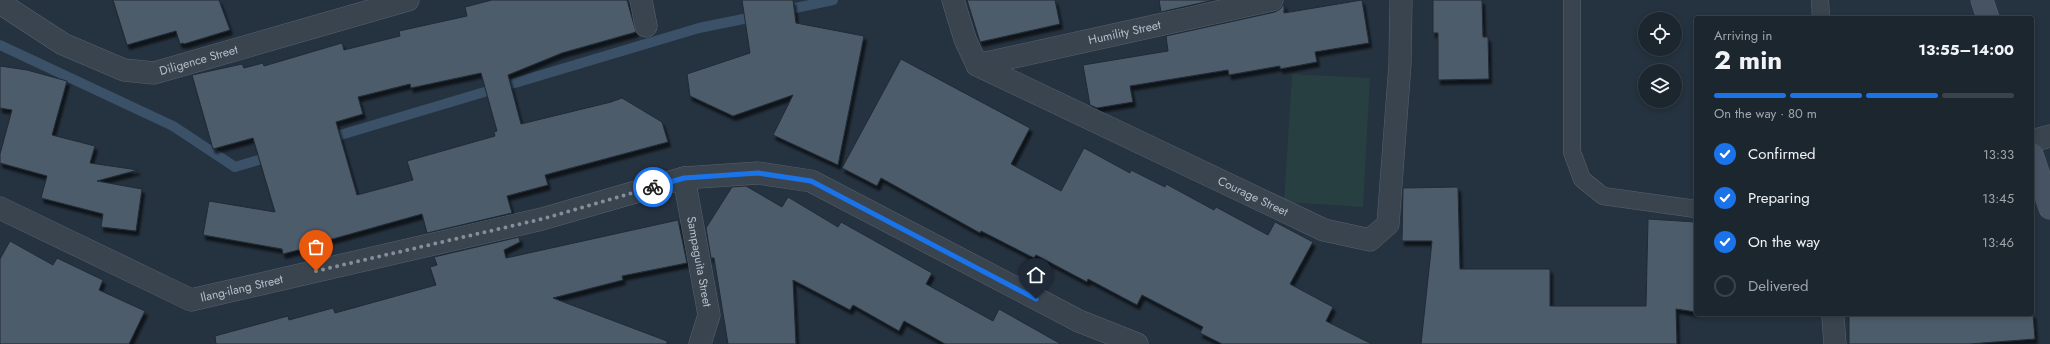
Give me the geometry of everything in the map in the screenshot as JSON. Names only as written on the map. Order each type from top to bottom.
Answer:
[{"type":"main road","points":[[1982,0],[1987,16]]},
{"type":"main road","points":[[2034,160],[2050,208]]},
{"type":"street","name":"Diligence Street","points":[[0,3],[63,44],[124,70],[154,74],[408,0]]},
{"type":"street","points":[[641,0],[646,26]]},
{"type":"street","points":[[953,0],[965,39],[977,65]]},
{"type":"street","name":"Humility Street","points":[[977,65],[1272,0]]},
{"type":"street","name":"Courage Street","points":[[977,65],[1324,230],[1370,240],[1388,224],[1400,64],[1401,0]]},
{"type":"street","points":[[2034,140],[2050,136]]},
{"type":"street","name":"Ilang-ilang Street","points":[[0,208],[191,300],[542,219],[684,178],[758,173],[811,181],[1079,321],[1137,344]]},
{"type":"street","name":"Sampaguita Street","points":[[684,178],[709,315],[700,344]]},
{"type":"street","points":[[1832,316],[1835,344]]},
{"type":"lane","points":[[1572,0],[1572,152],[1582,179],[1603,196],[1694,208]]},
{"type":"lane","points":[[1820,0],[1821,16]]},
{"type":"green space","points":[[1292,74],[1370,78],[1363,207],[1284,202]]},
{"type":"building","points":[[113,0],[219,0],[230,30],[184,44],[180,44],[176,31],[127,45]]},
{"type":"building","points":[[492,0],[627,0],[636,32],[562,53],[508,75],[521,124],[622,98],[662,122],[668,142],[545,175],[548,185],[507,196],[512,213],[427,233],[422,214],[283,254],[282,249],[203,235],[209,201],[275,212],[253,138],[213,149],[192,75],[242,64],[244,68],[263,63],[264,66],[342,43],[344,50],[400,36],[399,31],[467,16],[465,7]],"holes":[[[481,73],[497,131],[494,132],[495,136],[407,161],[413,180],[357,195],[336,122],[363,114],[358,97],[410,84],[411,88]]]},
{"type":"building","points":[[742,0],[793,0],[796,23],[864,36],[838,165],[773,135],[793,95],[733,116],[690,96],[687,74],[750,53]]},
{"type":"building","points":[[967,0],[1055,0],[1060,24],[980,42]]},
{"type":"building","points":[[1159,0],[1214,0],[1161,12]]},
{"type":"building","points":[[1362,0],[1369,43],[1315,52],[1317,62],[1280,69],[1280,66],[1229,75],[1228,70],[1130,86],[1133,102],[1097,108],[1090,105],[1083,65],[1168,51],[1166,36],[1275,12],[1284,4],[1284,13]]},
{"type":"building","points":[[1433,0],[1482,0],[1483,37],[1488,37],[1489,79],[1438,80],[1438,33],[1433,33]]},
{"type":"building","points":[[901,59],[1030,128],[1011,164],[1061,191],[1084,148],[1130,173],[1131,170],[1165,187],[1166,184],[1214,210],[1216,207],[1268,235],[1275,222],[1313,242],[1290,284],[1333,307],[1326,321],[1372,344],[1222,344],[1200,333],[1203,327],[1142,295],[1137,305],[1088,279],[1087,282],[1036,255],[1034,258],[981,231],[980,233],[881,178],[877,186],[842,168]]},
{"type":"building","points":[[0,66],[27,70],[67,81],[52,135],[95,146],[90,163],[138,170],[97,181],[142,189],[136,231],[101,227],[103,214],[41,198],[47,176],[0,163],[0,154],[12,110],[0,108]]},
{"type":"building","points":[[746,186],[782,207],[788,197],[838,227],[841,222],[932,273],[926,284],[993,321],[999,309],[1061,344],[945,344],[904,321],[899,331],[853,305],[850,310],[793,280],[796,344],[728,344],[714,258],[711,258],[706,228],[732,187]]},
{"type":"building","points":[[1458,187],[1460,269],[1550,269],[1550,306],[1646,306],[1648,219],[1694,222],[1694,312],[1676,309],[1677,344],[1421,344],[1432,241],[1402,241],[1403,188]]},
{"type":"building","points":[[678,220],[687,263],[622,276],[623,280],[553,298],[667,341],[667,344],[216,344],[215,336],[288,316],[289,320],[333,308],[335,313],[436,285],[430,267],[437,265],[434,257],[519,237],[520,242],[504,250],[506,258]]},
{"type":"building","points":[[10,241],[53,265],[57,258],[103,280],[99,290],[145,311],[129,344],[0,344],[0,259]]},
{"type":"building","points":[[1849,316],[2033,316],[2035,339],[1969,344],[1849,344]]},
{"type":"waterway","points":[[781,11],[833,0]]},
{"type":"waterway","points":[[327,139],[699,28],[758,16]]},
{"type":"waterway","points":[[0,45],[173,126],[235,167],[272,156]]},
{"type":"way so far","points":[[316,271],[542,219],[653,187]]},
{"type":"route","points":[[653,187],[684,178],[729,174],[758,173],[811,181],[1036,299]]}]
